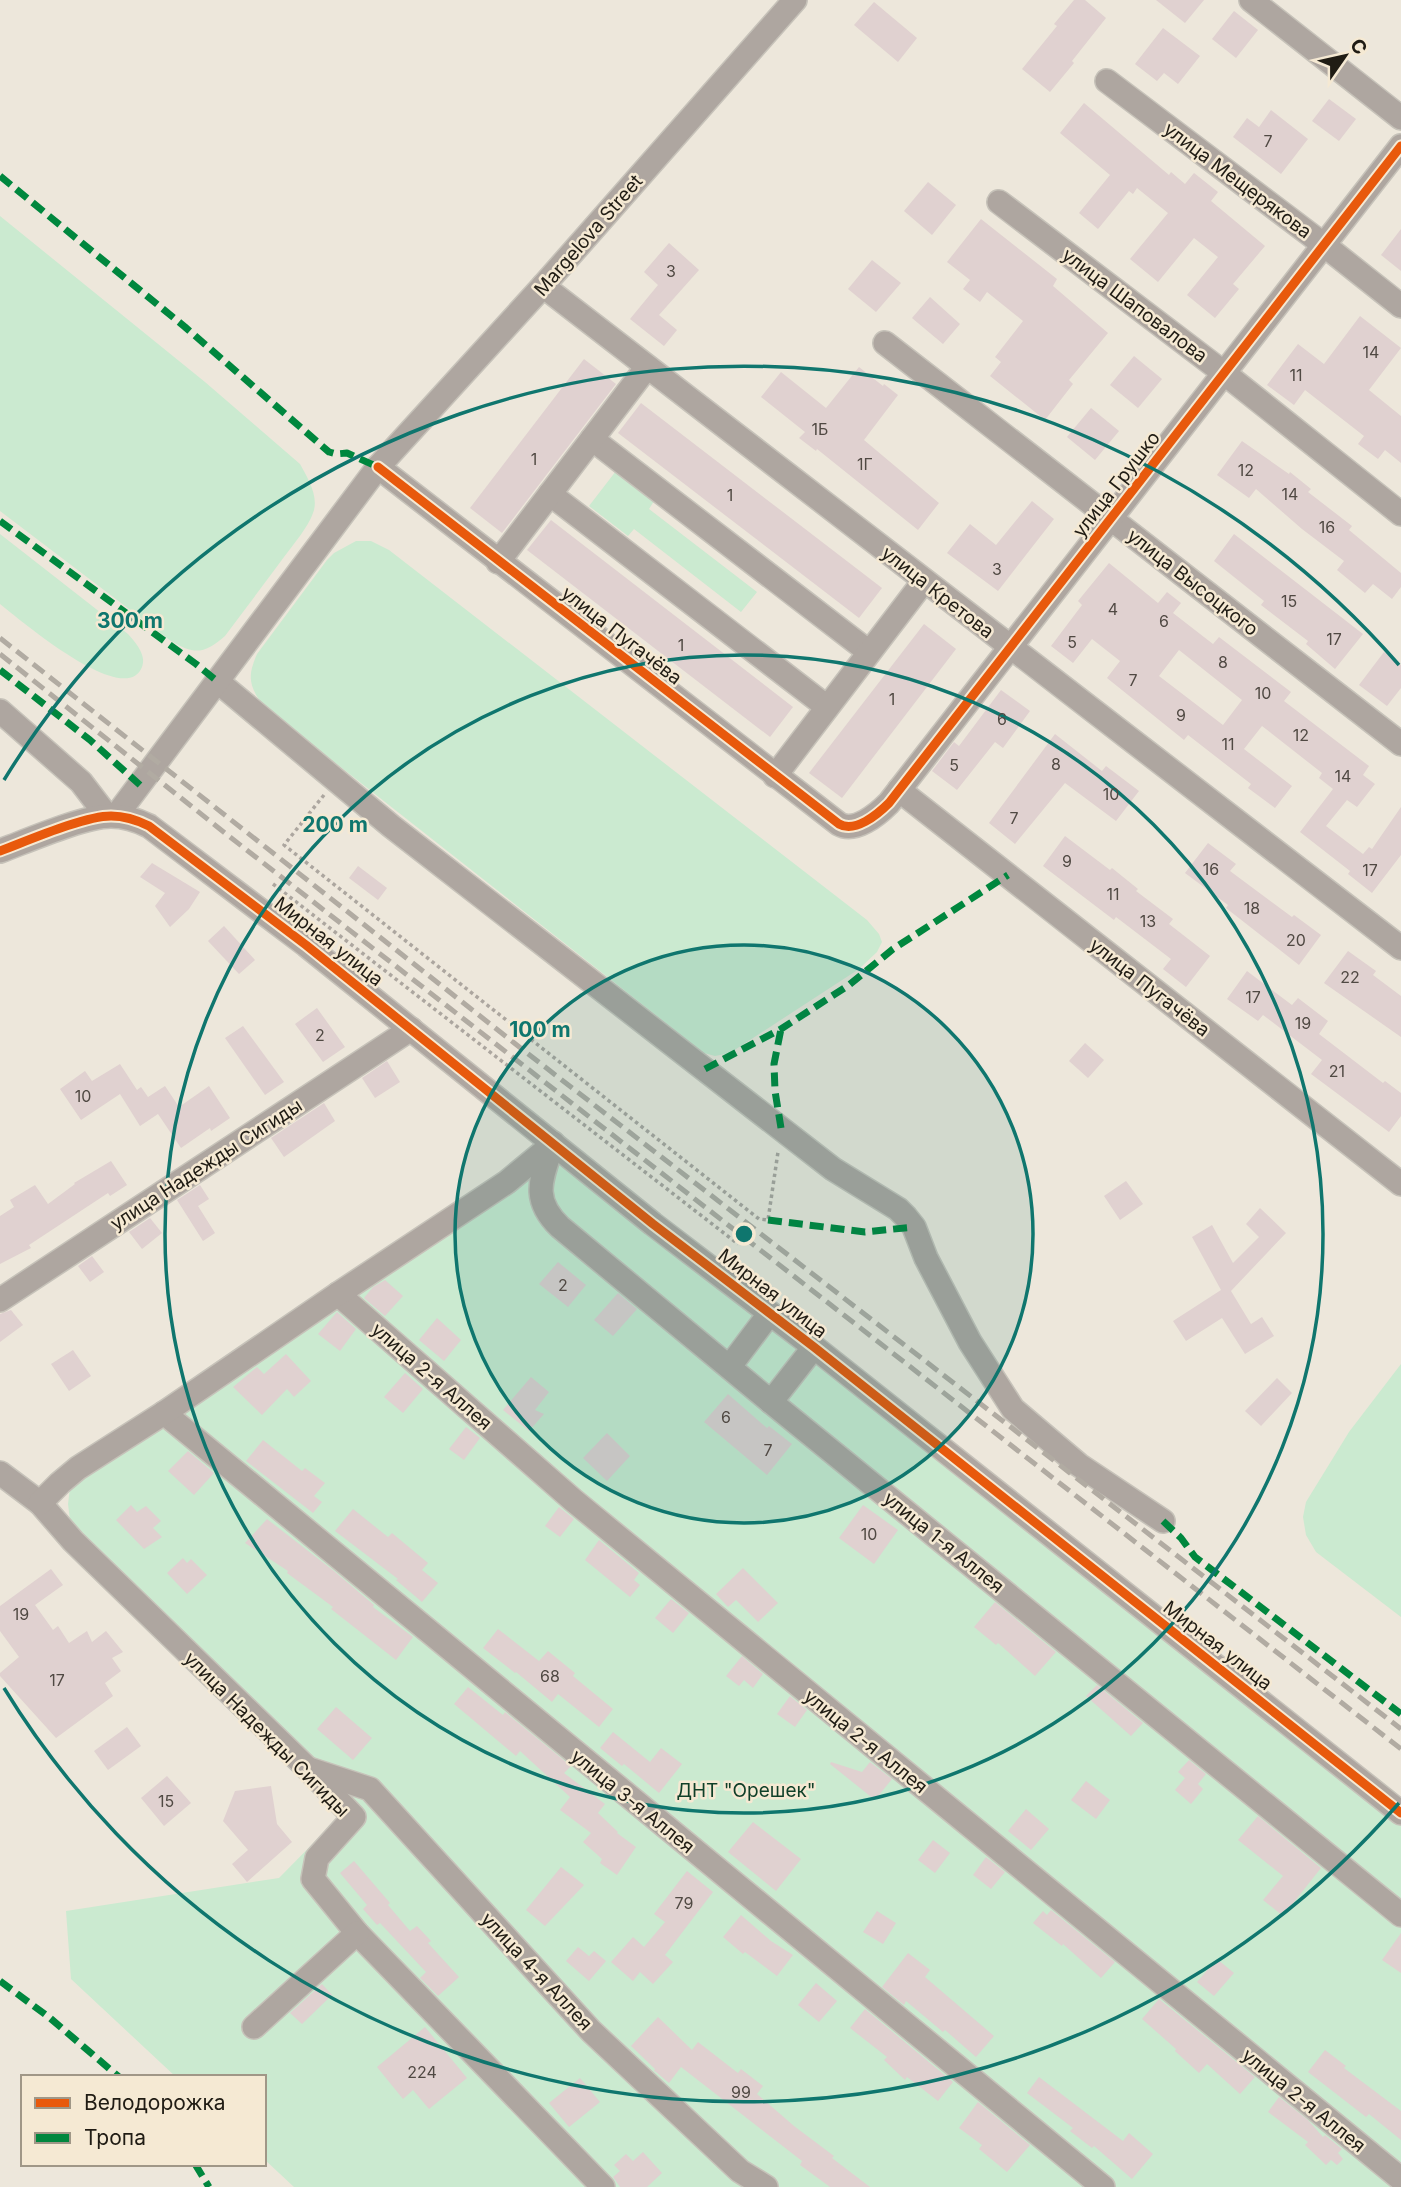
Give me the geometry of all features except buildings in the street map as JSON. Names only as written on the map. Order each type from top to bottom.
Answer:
[{"type":"street","name":"Margelova Street","points":[[111,816],[217,681],[378,467],[543,286],[795,0]]},
{"type":"street","points":[[1251,0],[1401,118]]},
{"type":"street","name":"улица Мещерякова","points":[[1107,81],[1401,306]]},
{"type":"street","name":"улица Грушко","points":[[846,828],[855,826],[879,811],[899,790],[1401,146]]},
{"type":"street","name":"улица Шаповалова","points":[[999,202],[1224,373],[1401,514]]},
{"type":"street","name":"улица Кретова","points":[[543,286],[1401,948]]},
{"type":"street","name":"улица Высоцкого","points":[[885,343],[1401,744]]},
{"type":"street","points":[[498,562],[647,367]]},
{"type":"street","points":[[592,439],[869,652]]},
{"type":"street","name":"улица Пугачёва","points":[[378,467],[775,776],[846,828]]},
{"type":"street","points":[[550,495],[827,707]]},
{"type":"street","points":[[775,776],[924,580]]},
{"type":"street","points":[[217,681],[391,826],[833,1169],[898,1209],[914,1227],[926,1258],[952,1309],[1013,1409],[1079,1465],[1163,1521]]},
{"type":"street","points":[[0,711],[81,782],[111,816],[77,824],[0,851]]},
{"type":"street","name":"улица Пугачёва","points":[[899,790],[1401,1184]]},
{"type":"street","name":"Мирная улица","points":[[111,816],[149,826],[306,944],[653,1224],[814,1347],[1401,1813]]},
{"type":"street","name":"улица Надежды Сигиды","points":[[0,1300],[411,1029]]},
{"type":"street","points":[[40,1503],[78,1468],[507,1182],[553,1143]]},
{"type":"street","name":"улица 1-я Аллея","points":[[553,1143],[540,1188],[540,1197],[549,1216],[771,1402],[1401,1914]]},
{"type":"street","name":"улица 2-я Аллея","points":[[338,1294],[573,1500],[1401,2179]]},
{"type":"street","points":[[730,1366],[770,1313]]},
{"type":"street","points":[[771,1402],[814,1347]]},
{"type":"street","name":"улица 3-я Аллея","points":[[164,1413],[1103,2187]]},
{"type":"street","name":"улица Надежды Сигиды","points":[[0,1473],[40,1503],[73,1541],[354,1817],[317,1858],[313,1879],[357,1933],[602,2186]]},
{"type":"street","name":"улица 4-я Аллея","points":[[306,1768],[370,1788],[591,2031],[740,2171],[766,2187]]},
{"type":"street","points":[[254,2026],[357,1933]]},
{"type":"path","points":[[336,780],[284,845],[759,1219],[768,1220],[781,1128]]},
{"type":"path","points":[[274,884],[738,1244]]},
{"type":"green space","points":[[0,216],[205,382],[300,464],[309,480],[315,504],[309,522],[225,636],[205,649],[187,649],[171,641],[0,511]]},
{"type":"green space","points":[[616,471],[654,501],[649,509],[757,592],[741,612],[634,529],[628,536],[589,506]]},
{"type":"green space","points":[[0,534],[128,634],[140,649],[143,658],[142,667],[132,677],[115,677],[94,670],[48,641],[0,604]]},
{"type":"green space","points":[[356,541],[371,541],[389,550],[867,920],[882,942],[877,952],[859,969],[730,1053],[715,1056],[704,1053],[263,706],[251,681],[257,654],[327,560]]},
{"type":"green space","name":"ДНТ \"Орешек\"","points":[[563,1137],[1401,1801],[1401,2187],[294,2187],[266,2161],[266,2075],[174,2075],[71,1979],[66,1911],[279,1878],[336,1820],[349,1802],[70,1520],[70,1488],[164,1413]]},
{"type":"green space","points":[[1401,1364],[1401,1617],[1316,1552],[1306,1535],[1303,1517],[1306,1502],[1349,1432]]},
{"type":"railway","points":[[0,638],[527,1053],[1401,1729]]},
{"type":"railway","points":[[0,654],[230,837],[1401,1749]]},
{"type":"marked path","points":[[0,176],[185,327],[329,452],[347,453],[378,467]]},
{"type":"marked path","points":[[0,521],[217,681]]},
{"type":"marked path","points":[[0,670],[90,740],[140,785]]},
{"type":"marked path","points":[[705,1069],[781,1029],[849,985],[893,949],[1008,875]]},
{"type":"marked path","points":[[781,1029],[774,1064],[781,1128]]},
{"type":"marked path","points":[[768,1220],[865,1232],[914,1227]]},
{"type":"marked path","points":[[1163,1521],[1181,1538],[1195,1557],[1401,1714]]},
{"type":"marked path","points":[[0,1981],[50,2018],[117,2075]]},
{"type":"marked path","points":[[196,2166],[209,2187]]},
{"type":"cycle path","points":[[378,467],[839,824],[859,824],[889,803],[1401,146]]},
{"type":"cycle path","points":[[0,851],[100,817],[126,818],[149,826],[306,945],[653,1224],[814,1347],[1401,1813]]}]
